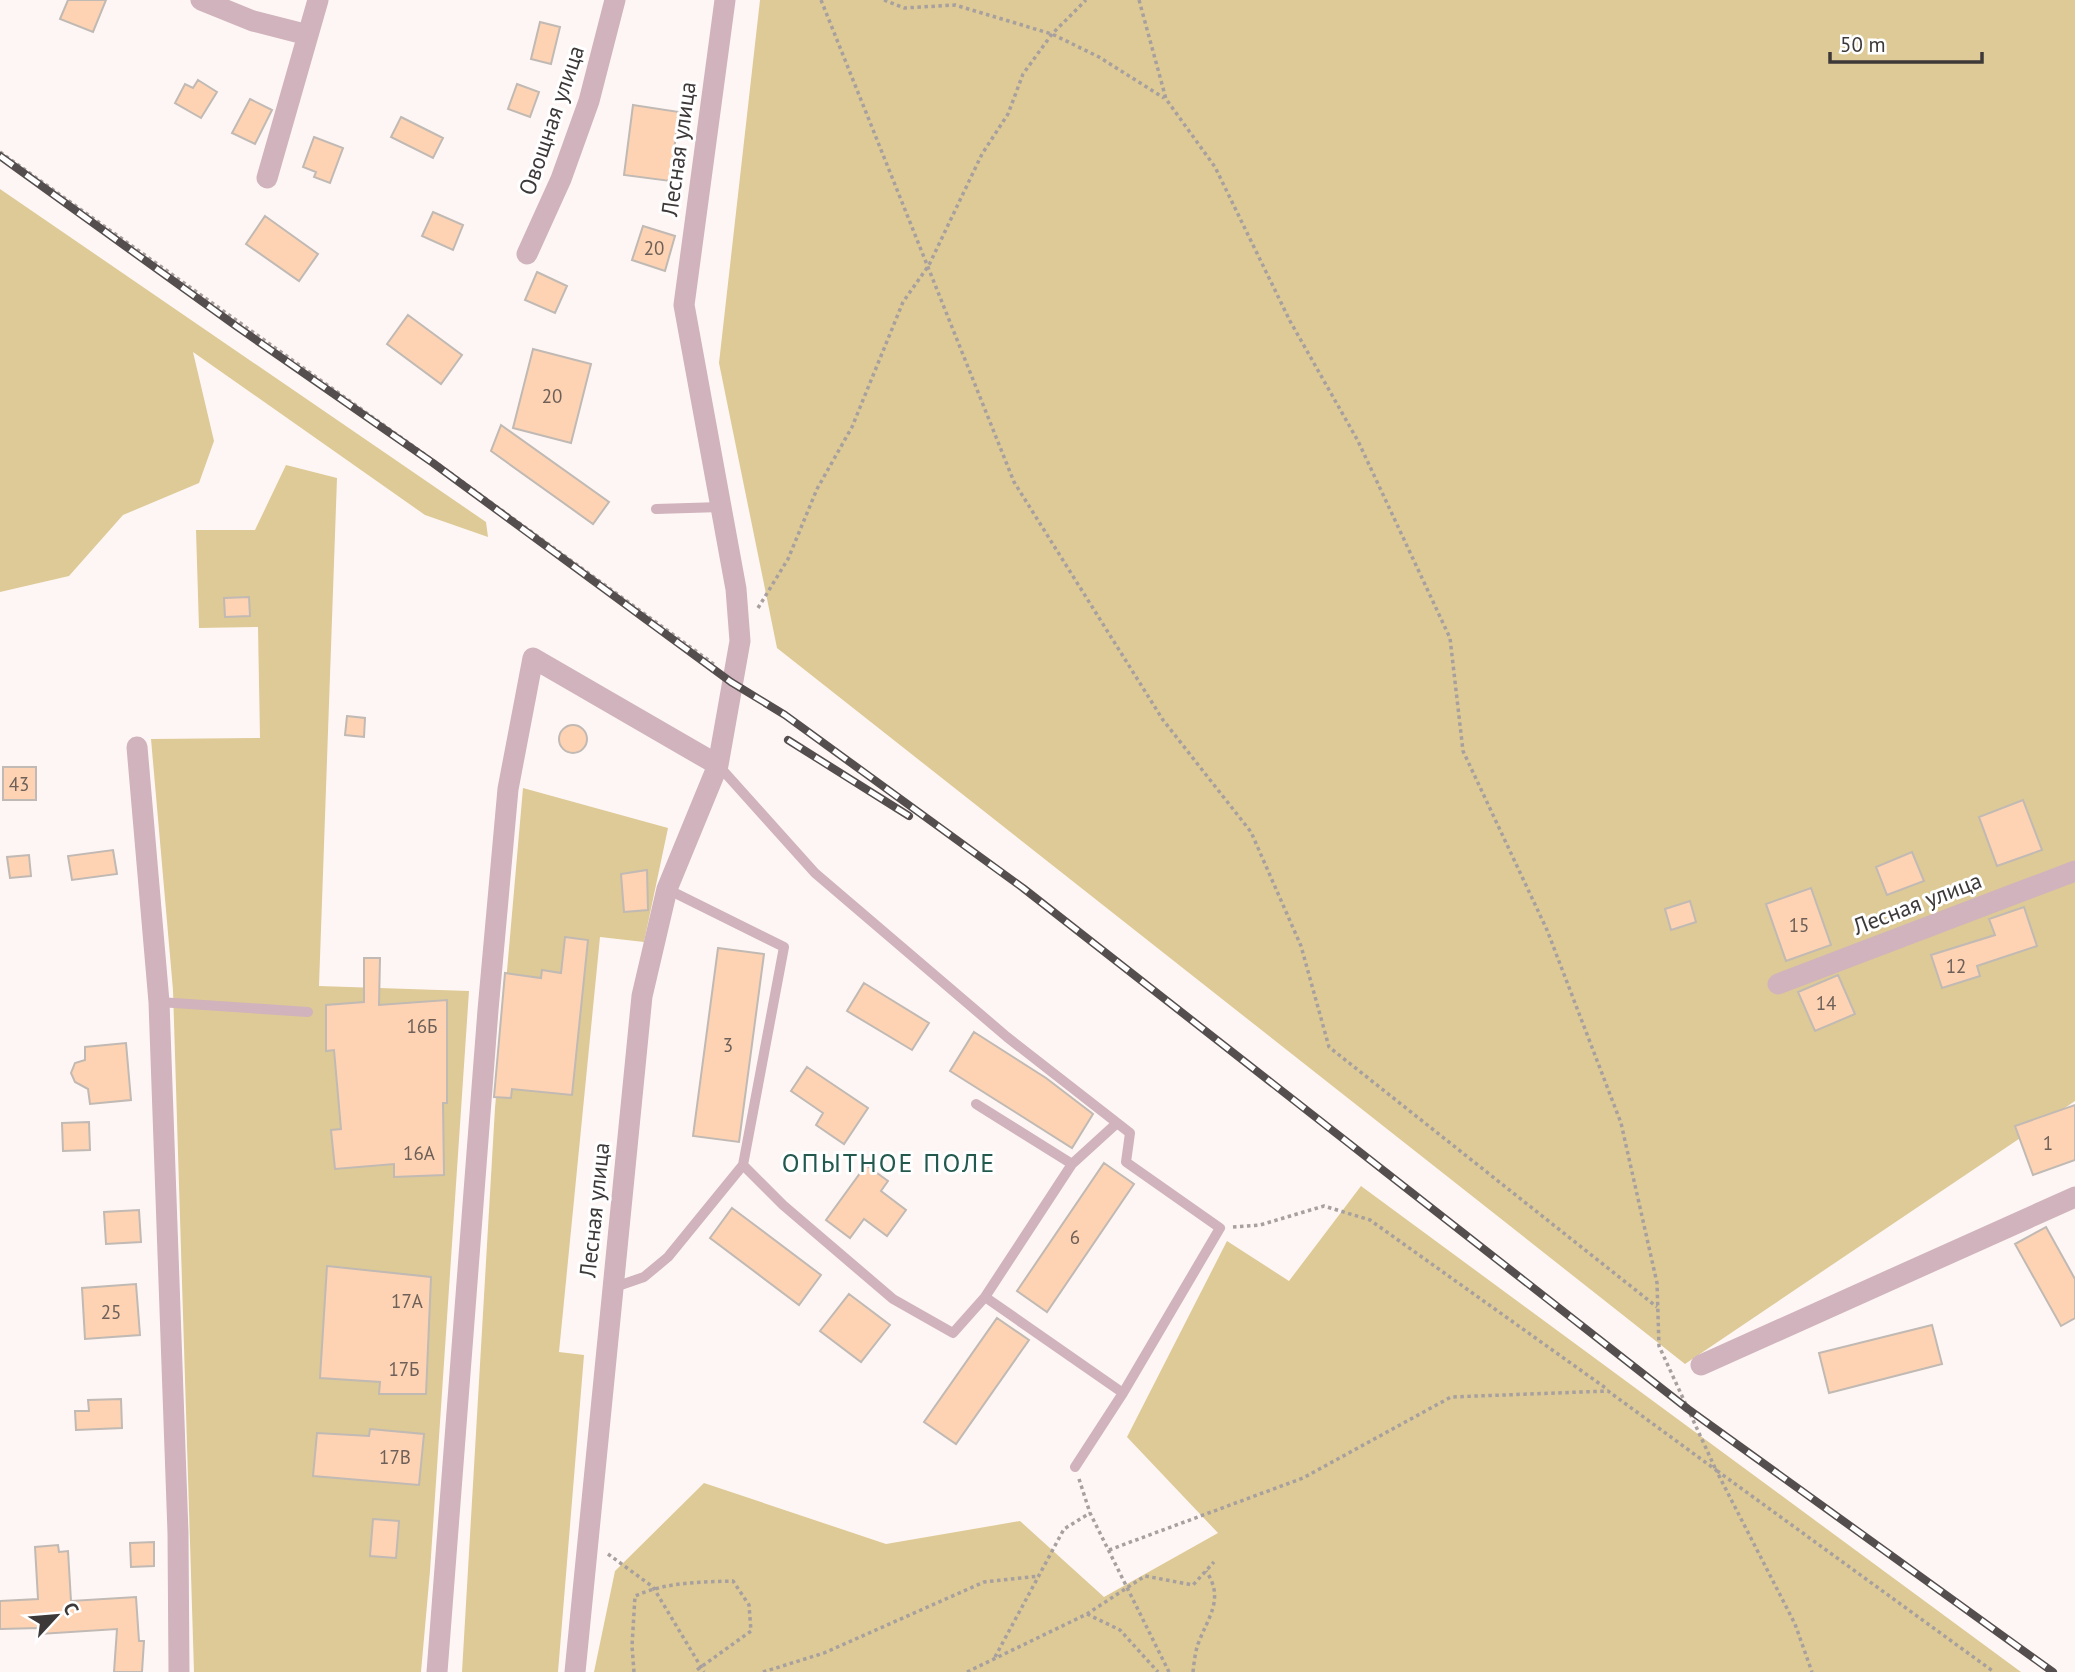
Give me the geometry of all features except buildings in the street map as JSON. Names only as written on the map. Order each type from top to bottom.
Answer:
[{"type":"street","points":[[201,0],[253,21],[308,35]]},
{"type":"street","points":[[267,178],[318,0]]},
{"type":"street","name":"Овощная улица","points":[[527,254],[561,180],[589,101],[615,0]]},
{"type":"street","name":"Лесная улица","points":[[575,1672],[642,996],[667,889],[718,765],[740,640],[736,589],[684,305],[725,0]]},
{"type":"street","points":[[437,1672],[488,1010],[508,789],[533,658],[718,765]]},
{"type":"street","points":[[137,747],[159,1002],[178,1533],[179,1672]]},
{"type":"street","name":"Лесная улица","points":[[1778,984],[2075,871]]},
{"type":"street","points":[[1701,1365],[2075,1197]]},
{"type":"lane","points":[[656,509],[720,507]]},
{"type":"lane","points":[[718,765],[816,873],[1007,1037],[1130,1133],[1126,1162],[1220,1228],[1123,1393],[1075,1467]]},
{"type":"lane","points":[[612,1288],[644,1277],[668,1257],[743,1165],[784,947],[667,889]]},
{"type":"lane","points":[[159,1002],[308,1012]]},
{"type":"lane","points":[[976,1104],[1072,1164]]},
{"type":"lane","points":[[743,1165],[783,1205],[893,1299],[953,1333],[985,1297],[1072,1164],[1117,1123]]},
{"type":"lane","points":[[985,1297],[1123,1393]]},
{"type":"path","points":[[821,0],[1014,482],[1163,720],[1251,832],[1301,946],[1329,1047],[1658,1307]]},
{"type":"path","points":[[884,0],[904,8],[955,5],[1052,34],[1099,57],[1166,99]]},
{"type":"path","points":[[740,640],[788,559],[817,489],[852,427],[903,302],[929,265],[982,154],[1008,114],[1023,74],[1052,34],[1086,0]]},
{"type":"path","points":[[1139,0],[1166,99],[1215,167],[1290,321],[1358,442],[1450,638],[1463,751],[1547,930],[1621,1123],[1657,1283],[1659,1346],[1716,1470],[1795,1624],[1812,1672]]},
{"type":"path","points":[[0,152],[732,677]]},
{"type":"path","points":[[1220,1228],[1260,1225],[1324,1206],[1370,1220],[1994,1672]]},
{"type":"path","points":[[1109,1550],[1303,1478],[1451,1397],[1608,1391]]},
{"type":"path","points":[[1075,1467],[1090,1513],[1169,1672]]},
{"type":"path","points":[[994,1658],[1064,1530],[1090,1513]]},
{"type":"path","points":[[590,1540],[653,1587],[704,1672]]},
{"type":"path","points":[[967,1672],[1087,1614],[1145,1576],[1193,1585],[1214,1562]]},
{"type":"path","points":[[1193,1672],[1197,1646],[1214,1607],[1214,1583],[1206,1571]]},
{"type":"path","points":[[763,1672],[824,1653],[984,1583],[1039,1576]]},
{"type":"path","points":[[634,1672],[632,1646],[635,1596],[653,1587],[733,1581],[750,1605],[751,1631],[694,1672]]},
{"type":"path","points":[[1087,1614],[1120,1630],[1158,1672]]},
{"type":"shaded area","points":[[760,0],[2075,0],[2075,1101],[1685,1364],[777,648],[719,363]]},
{"type":"shaded area","points":[[0,189],[486,522],[488,537],[425,515],[193,352],[214,441],[199,483],[123,515],[69,576],[0,592]]},
{"type":"shaded area","points":[[286,465],[337,478],[319,986],[469,991],[421,1672],[194,1672],[173,990],[151,739],[260,738],[258,627],[199,628],[196,530],[255,530]]},
{"type":"shaded area","points":[[523,788],[668,828],[644,942],[600,937],[559,1352],[584,1355],[558,1672],[462,1672],[495,1108]]},
{"type":"shaded area","points":[[1361,1186],[2021,1672],[594,1672],[615,1571],[704,1483],[886,1544],[1020,1521],[1104,1597],[1218,1533],[1127,1437],[1227,1241],[1289,1281]]},
{"type":"railway","points":[[0,156],[236,326],[433,463],[731,682],[785,715],[1023,888],[1688,1409],[2053,1672]]},
{"type":"railway","points":[[788,740],[909,816]]},
{"type":"district","name":"ОПЫТНОЕ ПОЛЕ","points":[[889,1162]]}]
